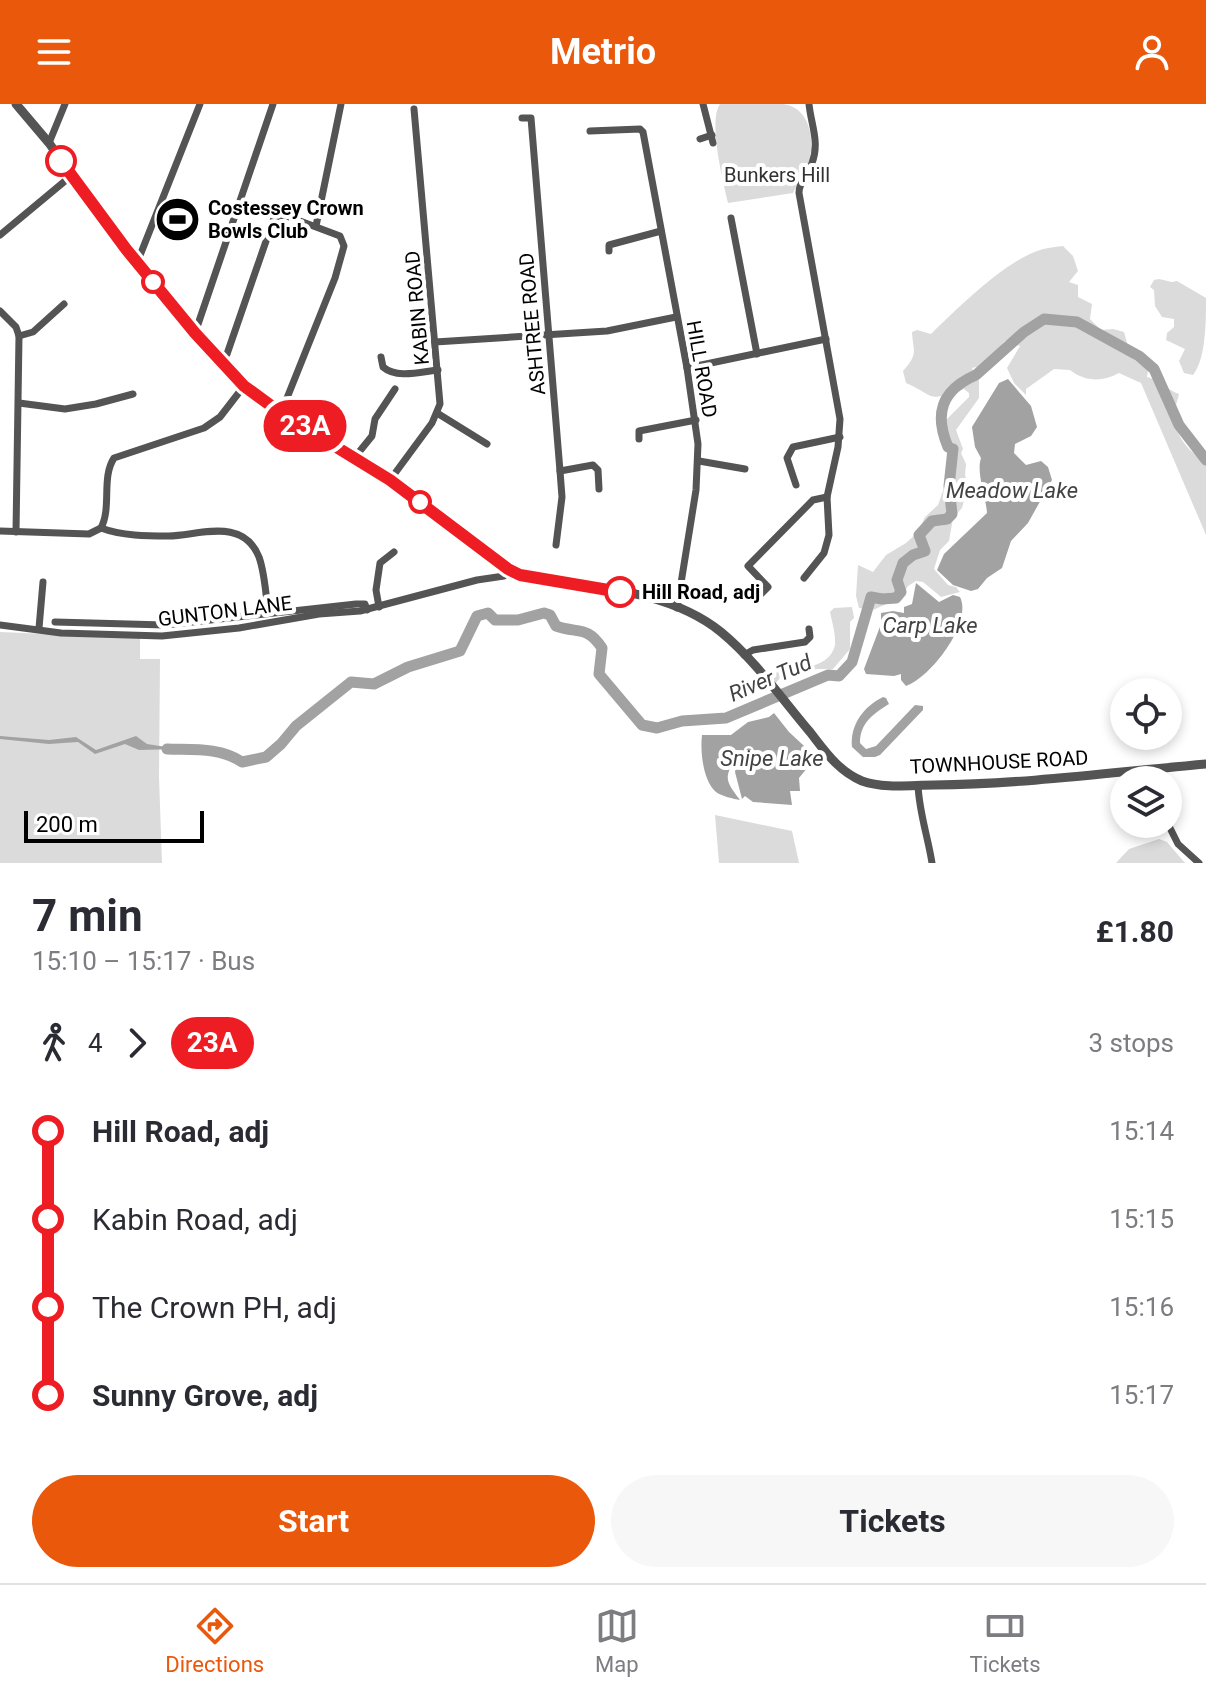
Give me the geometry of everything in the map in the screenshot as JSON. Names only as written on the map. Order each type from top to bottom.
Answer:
[{"type":"street","points":[[16,104],[49,143],[137,263],[244,386],[281,413],[390,480],[508,569]]},
{"type":"street","points":[[49,143],[65,104]]},
{"type":"street","points":[[137,263],[200,104]]},
{"type":"street","points":[[195,333],[273,104]]},
{"type":"street","points":[[316,226],[341,104]]},
{"type":"street","points":[[700,139],[713,139],[703,104]]},
{"type":"street","points":[[804,578],[814,574],[829,535],[827,497],[840,437],[838,402],[799,193],[816,150],[809,104]]},
{"type":"street","name":"KABIN ROAD","points":[[417,114],[438,370],[440,404],[437,413]]},
{"type":"street","name":"ASHTREE ROAD","points":[[522,118],[531,118],[562,497],[559,540]]},
{"type":"street","name":"HILL ROAD","points":[[593,129],[645,134],[687,368],[699,461],[677,608]]},
{"type":"street","points":[[0,235],[71,176]]},
{"type":"street","points":[[221,362],[227,354],[274,218],[284,215],[337,233],[344,246],[335,278],[281,413]]},
{"type":"street","points":[[731,218],[757,354]]},
{"type":"street","points":[[609,251],[609,245],[661,231]]},
{"type":"street","points":[[19,336],[33,332],[58,305]]},
{"type":"street","points":[[0,311],[16,327],[19,336],[16,532]]},
{"type":"street","points":[[435,342],[607,331],[676,317]]},
{"type":"street","points":[[687,368],[826,339]]},
{"type":"street","points":[[381,357],[385,369],[391,372],[405,374],[438,370]]},
{"type":"street","points":[[379,375],[391,372]]},
{"type":"street","points":[[0,531],[89,534],[101,528],[105,517],[109,466],[114,458],[204,428],[220,417],[244,386]]},
{"type":"street","points":[[355,457],[367,444],[375,419],[395,389]]},
{"type":"street","points":[[19,403],[65,409],[126,393]]},
{"type":"street","points":[[390,480],[437,413],[487,444]]},
{"type":"street","points":[[636,421],[639,435],[696,420]]},
{"type":"street","points":[[796,485],[787,458],[793,447],[801,440],[840,437]]},
{"type":"street","points":[[699,461],[745,469]]},
{"type":"street","points":[[560,471],[593,465],[598,470],[599,489]]},
{"type":"street","points":[[757,598],[770,590],[745,569],[813,500],[827,497]]},
{"type":"street","points":[[101,528],[116,534],[169,536],[216,529],[243,537],[258,555],[268,613]]},
{"type":"street","points":[[379,607],[376,590],[380,563],[394,552]]},
{"type":"street","name":"TOWNHOUSE ROAD","points":[[508,569],[520,575],[646,598],[699,618],[721,632],[744,655],[827,755],[848,774],[875,784],[968,785],[1110,772]]},
{"type":"street","name":"GUNTON LANE","points":[[0,625],[73,633],[162,636],[367,610],[477,580],[504,576],[508,569]]},
{"type":"street","points":[[39,628],[37,596],[43,582]]},
{"type":"street","name":"GUNTON LANE","points":[[55,622],[165,625],[356,604],[365,604],[367,610]]},
{"type":"street","points":[[744,655],[753,650],[805,642],[810,637],[809,629]]},
{"type":"street","name":"TOWNHOUSE ROAD","points":[[1182,766],[1206,764]]},
{"type":"street","points":[[918,785],[919,807],[932,863]]},
{"type":"street","points":[[1175,838],[1199,863]]},
{"type":"green space","name":"Bunkers Hill","points":[[720,104],[783,104],[793,107],[806,119],[811,137],[810,156],[807,169],[793,193],[728,203],[716,137],[715,124]]},
{"type":"green space","name":"Costessey Crown Bowls Club","points":[[169,202],[194,212],[185,237],[159,227]]},
{"type":"green space","points":[[1063,246],[1073,256],[1078,271],[1069,282],[1078,285],[1078,297],[1092,304],[1090,319],[1101,330],[1124,332],[1131,357],[1148,370],[1147,377],[1179,394],[1175,426],[1190,450],[1206,458],[1206,535],[1141,383],[1119,373],[1094,379],[1070,370],[1054,369],[1026,389],[1026,395],[1014,383],[1007,368],[1020,346],[1005,341],[985,365],[972,368],[979,381],[979,398],[956,430],[963,449],[961,453],[966,464],[968,486],[962,508],[953,518],[949,541],[940,550],[934,569],[948,585],[960,592],[941,597],[923,582],[916,581],[908,586],[902,597],[873,610],[859,608],[856,596],[858,565],[873,572],[886,555],[918,532],[925,517],[938,505],[945,485],[955,470],[941,441],[947,419],[969,397],[969,393],[964,389],[937,397],[906,383],[903,371],[913,356],[912,332],[917,330],[931,334],[1009,266],[1037,251]]},
{"type":"green space","points":[[1154,280],[1177,281],[1206,298],[1203,350],[1193,375],[1184,373],[1179,361],[1185,349],[1166,340],[1167,333],[1174,327],[1174,319],[1162,317],[1155,306],[1154,290],[1150,287]]},
{"type":"green space","points":[[852,607],[854,618],[850,622],[850,649],[833,669],[814,669],[794,677],[780,678],[775,684],[766,674],[806,668],[825,660],[835,645],[830,612],[834,608]]},
{"type":"green space","points":[[0,632],[140,638],[140,659],[160,659],[162,863],[0,863]]},
{"type":"green space","points":[[715,815],[792,831],[799,863],[719,863]]},
{"type":"green space","points":[[1159,839],[1167,842],[1185,863],[1116,863],[1129,849]]},
{"type":"water","name":"Meadow Lake","points":[[1008,379],[1031,406],[1037,427],[1031,436],[1015,444],[1014,453],[1026,465],[1041,461],[1048,467],[1052,480],[1028,523],[1011,541],[1002,568],[978,589],[971,591],[953,585],[937,570],[944,554],[987,513],[980,478],[981,458],[975,447],[972,427],[999,383]]},
{"type":"water","name":"Carp Lake","points":[[916,583],[939,602],[953,595],[960,597],[962,608],[955,634],[937,661],[906,686],[901,674],[866,674],[864,669],[881,624],[881,613],[904,613],[904,607],[912,604]]},
{"type":"water","points":[[883,697],[889,704],[873,715],[862,730],[860,743],[866,749],[876,746],[915,705],[923,706],[923,710],[880,755],[863,757],[852,747],[853,731],[864,711]]},
{"type":"water","name":"Snipe Lake","points":[[774,713],[816,757],[799,778],[800,791],[790,791],[792,805],[753,802],[745,796],[742,799],[735,772],[736,767],[742,764],[738,754],[728,778],[740,800],[716,792],[705,773],[702,735],[731,735],[748,722]]},
{"type":"water","points":[[0,736],[49,740],[76,737],[96,750],[136,736],[147,744],[179,749],[139,750],[125,744],[95,754],[78,742],[49,744],[0,739]]},
{"type":"waterway","name":"River Tud","points":[[167,749],[215,752],[242,762],[266,757],[296,726],[351,682],[374,684],[408,667],[460,651],[477,616],[488,613],[495,620],[518,620],[544,613],[550,615],[556,626],[592,636],[602,648],[599,674],[642,725],[657,728],[682,721],[726,718],[828,675],[839,676],[852,662],[871,597],[896,598],[901,592],[897,580],[903,563],[925,551],[919,535],[932,521],[947,519],[952,514],[949,486],[953,449],[948,447],[941,414],[948,396],[1044,319],[1077,322],[1139,356],[1154,369],[1179,425],[1206,460]]},
{"type":"bus line","name":"23A","points":[[61,161],[115,236],[195,333],[260,399],[390,480],[508,569],[520,575],[620,592]]},
{"type":"place","name":"Costessey Crown Bowls Club","points":[[177,220]]},
{"type":"place","name":"Hill Road, adj","points":[[620,592]]}]
